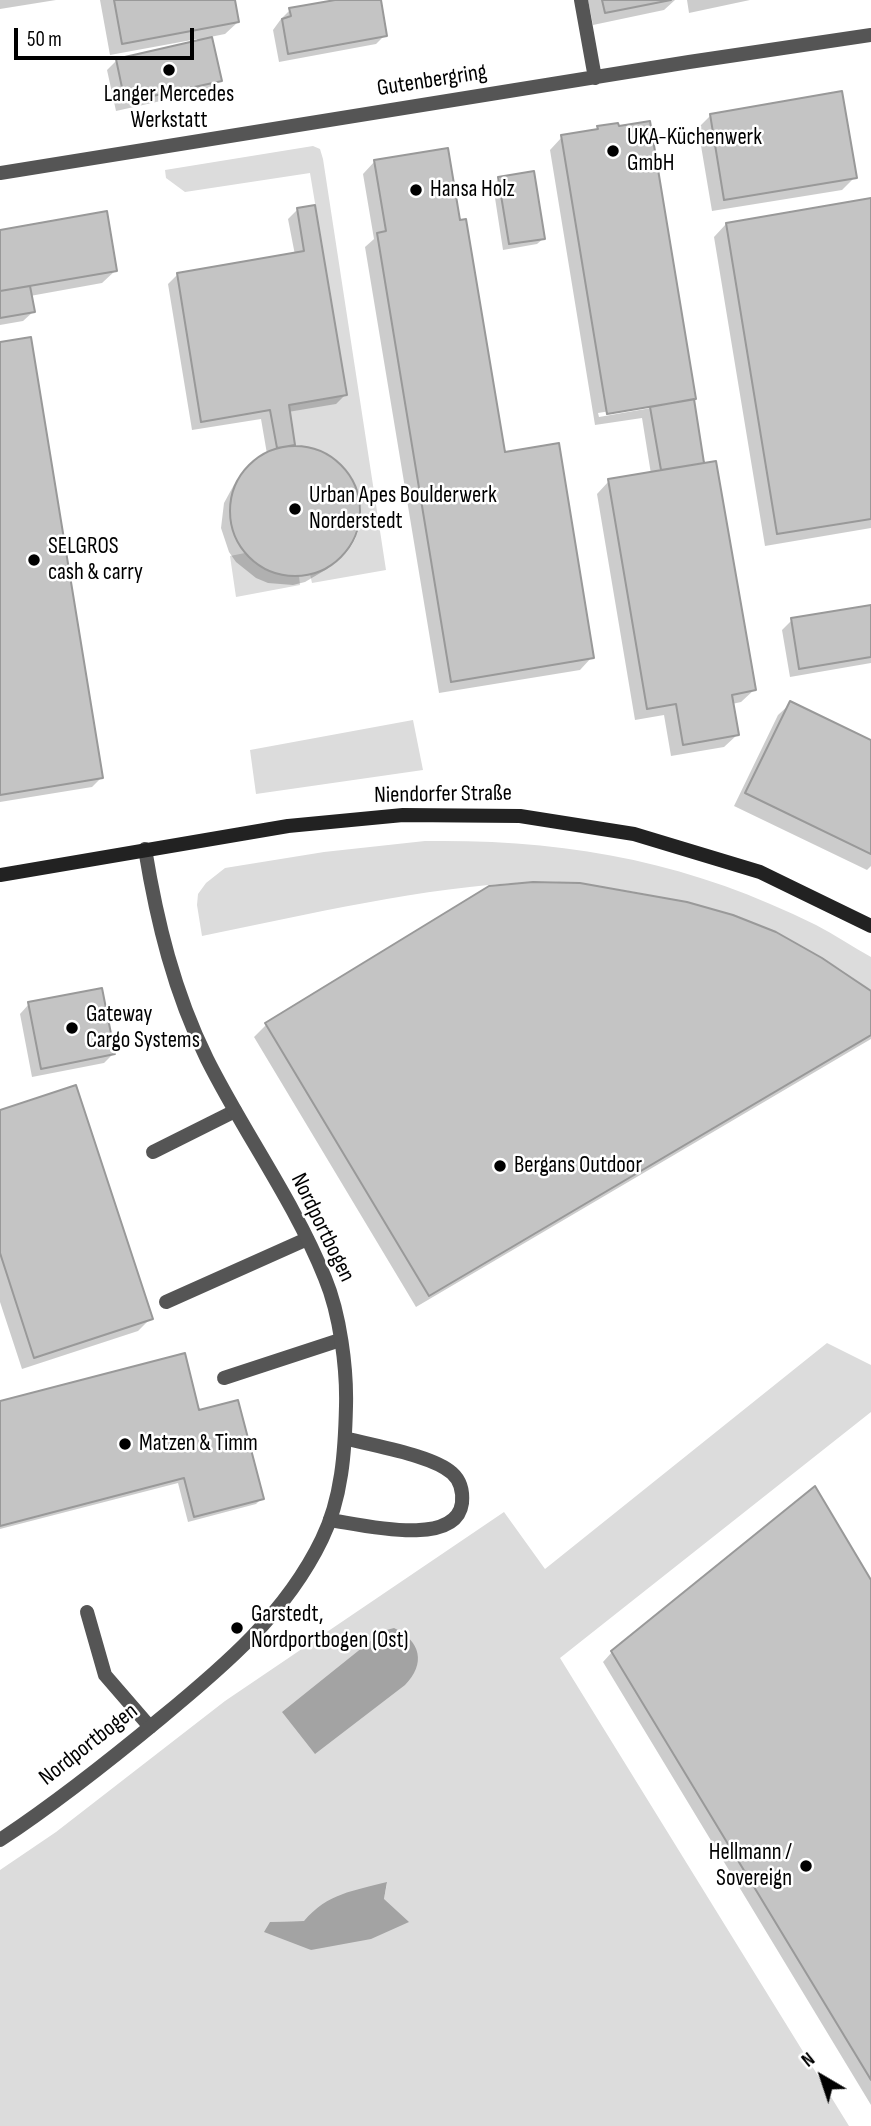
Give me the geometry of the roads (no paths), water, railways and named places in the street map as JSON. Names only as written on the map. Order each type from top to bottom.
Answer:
[{"type":"main road","name":"Niendorfer Straße","points":[[0,875],[288,826],[402,815],[520,816],[634,834],[760,872],[871,926]]},
{"type":"street","points":[[581,0],[595,78]]},
{"type":"street","name":"Gutenbergring","points":[[0,173],[871,35]]},
{"type":"street","name":"Nordportbogen","points":[[0,1840],[97,1770],[241,1650],[304,1572],[330,1520],[341,1476],[347,1375],[327,1280],[295,1214],[206,1057],[179,994],[158,924],[145,849]]},
{"type":"street","points":[[153,1152],[235,1111]]},
{"type":"street","points":[[166,1302],[307,1239]]},
{"type":"street","points":[[224,1378],[340,1340]]},
{"type":"street","points":[[330,1520],[409,1531],[435,1529],[452,1521],[462,1506],[462,1488],[453,1474],[434,1462],[345,1438]]},
{"type":"street","points":[[87,1612],[105,1675],[150,1727]]},
{"type":"place","name":"Langer Mercedes Werkstatt","points":[[169,70]]},
{"type":"place","name":"UKA-Küchenwerk GmbH","points":[[613,151]]},
{"type":"place","name":"Hansa Holz","points":[[416,190]]},
{"type":"place","name":"Urban Apes Boulderwerk Norderstedt","points":[[295,509]]},
{"type":"place","name":"SELGROS cash & carry","points":[[34,560]]},
{"type":"place","name":"Gateway Cargo Systems","points":[[72,1028]]},
{"type":"place","name":"Bergans Outdoor","points":[[500,1166]]},
{"type":"place","name":"Matzen & Timm","points":[[125,1444]]},
{"type":"place","name":"Garstedt, Nordportbogen (Ost)","points":[[237,1628]]},
{"type":"place","name":"Hellmann / Sovereign","points":[[806,1866]]}]
